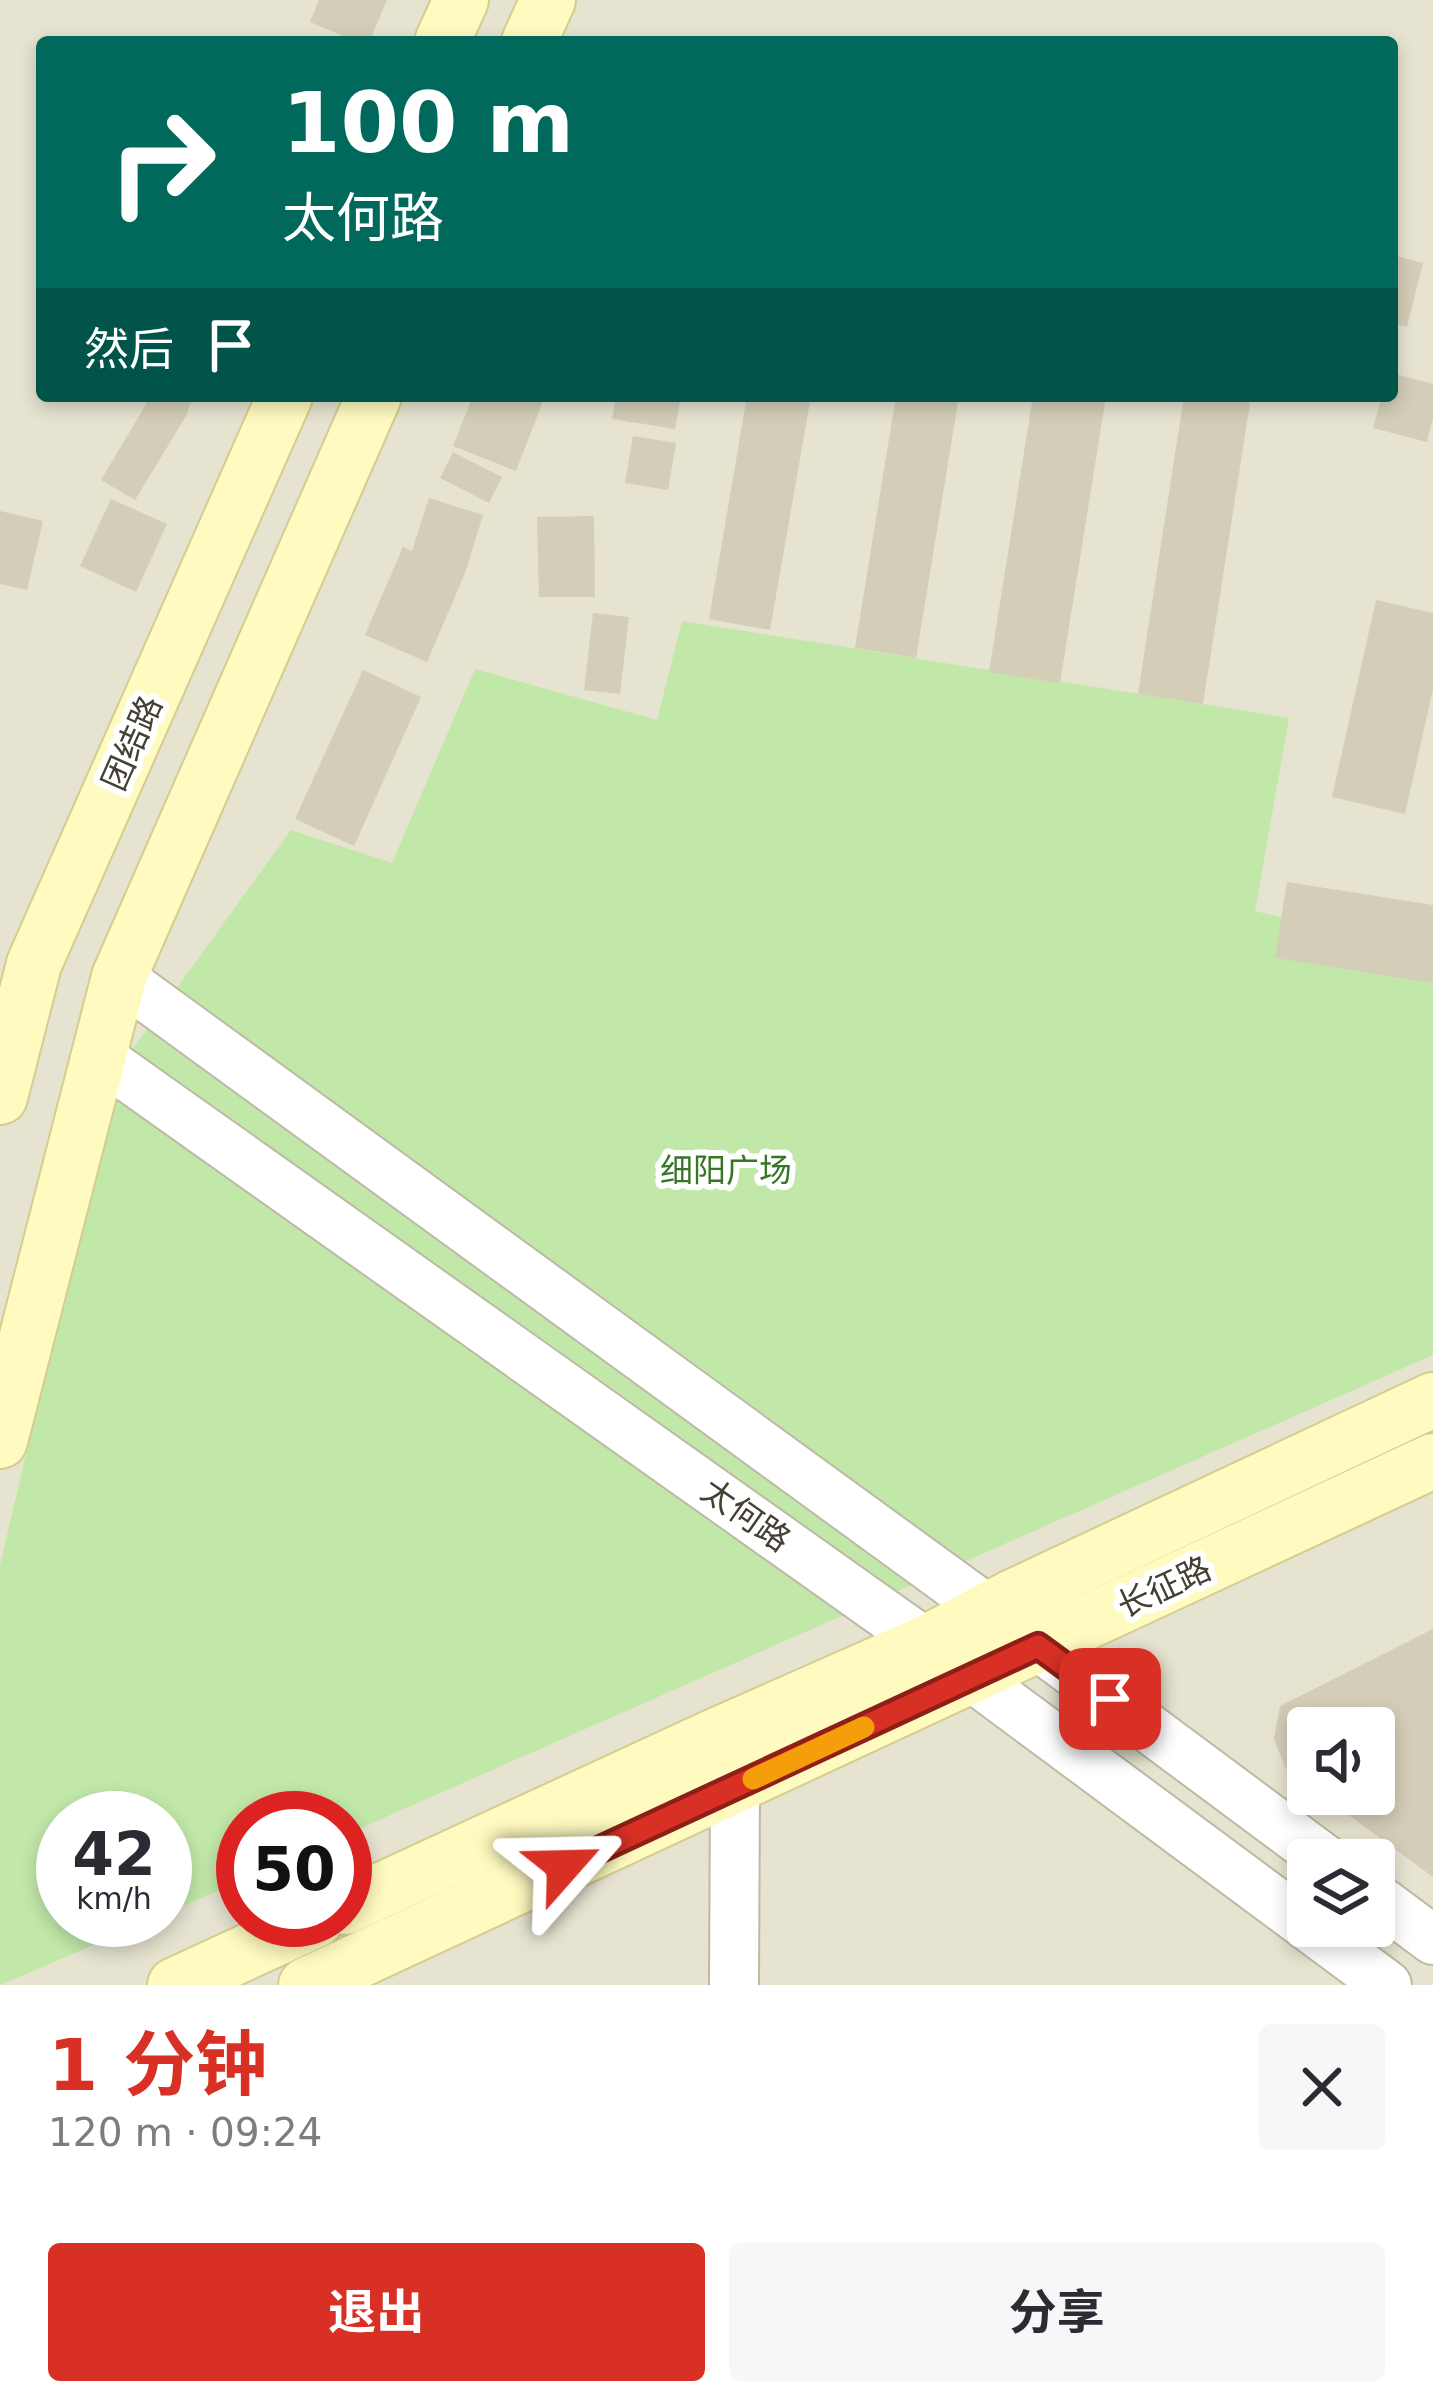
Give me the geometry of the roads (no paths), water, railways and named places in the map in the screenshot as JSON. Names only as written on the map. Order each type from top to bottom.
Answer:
[{"type":"main road","points":[[445,36],[460,0]]},
{"type":"main road","points":[[532,36],[548,0]]},
{"type":"main road","name":"团结路","points":[[0,1097],[17,961],[282,402]]},
{"type":"main road","points":[[0,1442],[119,977],[371,402]]},
{"type":"main road","points":[[17,961],[119,977]]},
{"type":"main road","points":[[8,1035],[97,1055]]},
{"type":"main road","name":"长征路","points":[[372,1895],[926,1642],[1433,1400]]},
{"type":"main road","name":"长征路","points":[[306,1985],[1433,1461]]},
{"type":"main road","points":[[175,1985],[257,1947]]},
{"type":"street","name":"太何路","points":[[119,977],[1298,1839]]},
{"type":"street","name":"太何路","points":[[97,1055],[926,1642],[1387,1985]]},
{"type":"street","points":[[734,1985],[735,1787]]},
{"type":"street","points":[[1395,1912],[1433,1940]]},
{"type":"park label","name":"细阳广场","points":[[726,1170]]}]
